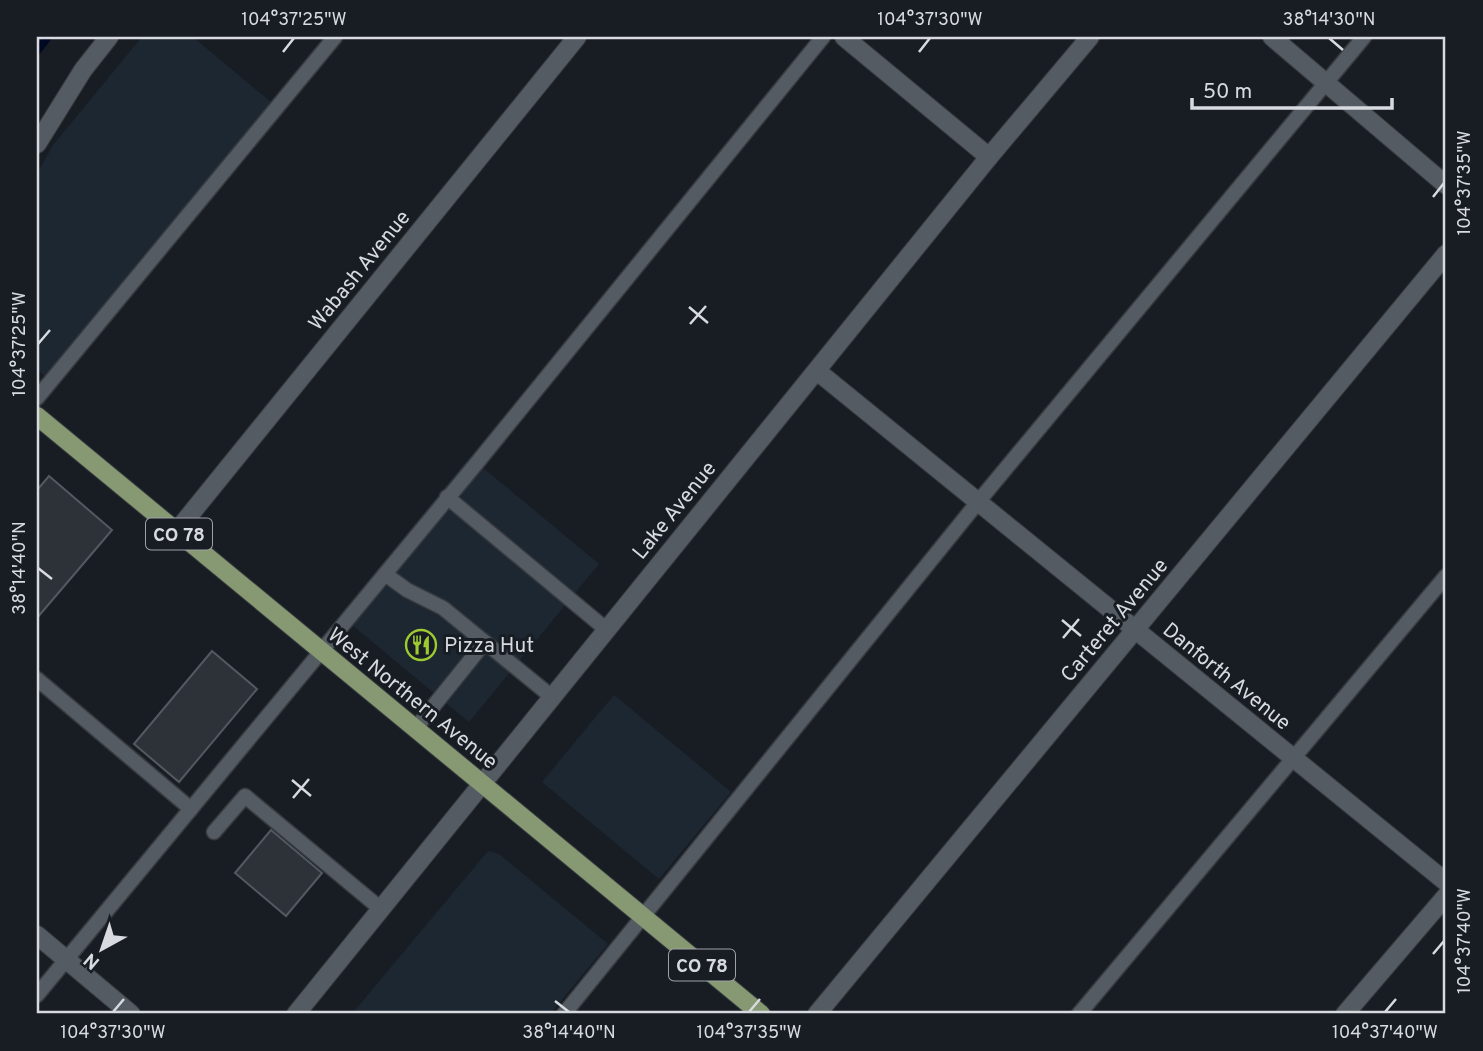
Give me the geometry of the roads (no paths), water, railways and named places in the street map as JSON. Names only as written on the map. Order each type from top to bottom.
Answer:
[{"type":"main road","name":"West Northern Avenue","points":[[37,416],[761,1014]]},
{"type":"street","points":[[37,144],[83,71],[109,37]]},
{"type":"street","name":"Wabash Avenue","points":[[176,532],[578,37]]},
{"type":"street","points":[[844,37],[989,157]]},
{"type":"street","name":"Lake Avenue","points":[[296,1014],[989,157],[1090,37]]},
{"type":"street","points":[[1272,37],[1446,185]]},
{"type":"street","name":"Carteret Avenue","points":[[817,1014],[1446,254]]},
{"type":"street","name":"Danforth Avenue","points":[[817,371],[1446,882]]},
{"type":"street","points":[[1345,1014],[1446,896]]},
{"type":"street","points":[[37,935],[131,1014]]},
{"type":"lane","points":[[37,398],[335,37]]},
{"type":"lane","points":[[37,995],[823,37]]},
{"type":"lane","points":[[564,1014],[978,502],[1364,37]]},
{"type":"lane","points":[[447,497],[607,630]]},
{"type":"lane","points":[[385,573],[407,590],[443,608],[552,697]]},
{"type":"lane","points":[[1079,1014],[1446,576]]},
{"type":"lane","points":[[415,729],[485,642]]},
{"type":"lane","points":[[37,679],[191,809]]},
{"type":"lane","points":[[214,832],[246,796],[382,909]]},
{"type":"waterway","points":[[37,51],[48,37]]},
{"type":"place","name":"Pizza Hut","points":[[421,645]]}]
